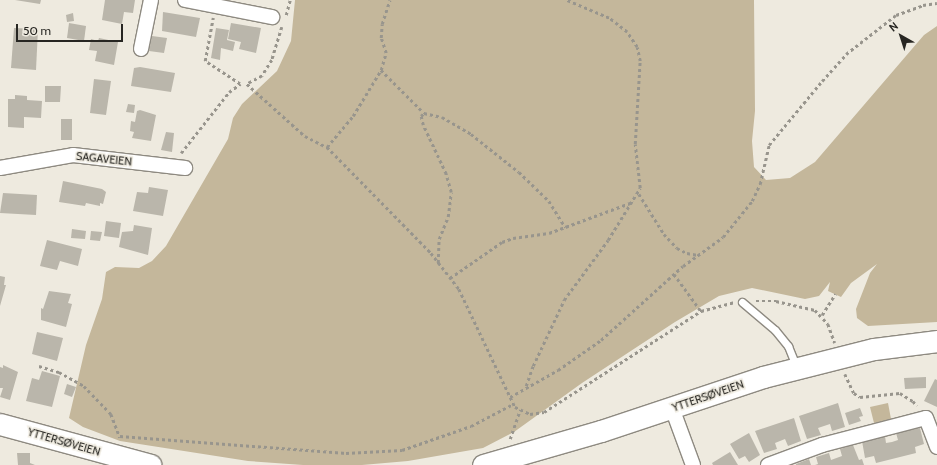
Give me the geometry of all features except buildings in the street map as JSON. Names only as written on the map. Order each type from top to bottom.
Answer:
[{"type":"main road","name":"YTTERSØVEIEN","points":[[483,465],[601,431],[797,368],[874,349],[937,341]]},
{"type":"main road","name":"YTTERSØVEIEN","points":[[0,424],[106,458],[151,465]]},
{"type":"street","points":[[141,49],[152,0]]},
{"type":"street","points":[[185,0],[272,17]]},
{"type":"street","name":"SAGAVEIEN","points":[[0,168],[73,155],[185,168]]},
{"type":"street","points":[[672,408],[692,465]]},
{"type":"street","points":[[768,465],[822,445],[926,418],[937,447]]},
{"type":"lane","points":[[742,302],[775,330],[788,346],[797,368]]},
{"type":"path","points":[[215,6],[205,61],[240,84],[247,84],[262,76],[272,60],[290,0]]},
{"type":"path","points":[[327,147],[353,116],[381,70],[386,53],[381,38],[382,24],[390,0]]},
{"type":"path","points":[[566,0],[609,18],[627,32],[637,47],[640,61],[636,144],[639,193],[664,234],[678,248],[687,253],[698,255]]},
{"type":"path","points":[[510,396],[558,370],[601,340],[674,274],[723,237],[744,213],[760,184],[769,145],[846,54],[896,16],[923,5],[937,3]]},
{"type":"path","points":[[381,70],[424,113],[442,118],[471,134],[519,172],[549,201],[565,227]]},
{"type":"path","points":[[185,150],[229,92],[240,84]]},
{"type":"path","points":[[247,84],[305,136],[327,147],[400,219],[438,263],[450,278],[466,303],[513,404],[515,407],[530,414],[544,412],[701,312],[729,302],[776,301],[805,306],[822,315],[835,344]]},
{"type":"path","points":[[424,113],[421,116],[423,125],[446,174],[451,192],[448,217],[439,238],[438,263]]},
{"type":"path","points":[[526,387],[533,366],[564,300],[608,240],[618,219],[639,193]]},
{"type":"path","points":[[450,278],[502,242],[513,238],[549,233],[634,201]]},
{"type":"path","points":[[674,274],[701,312]]},
{"type":"path","points":[[822,315],[836,294]]},
{"type":"path","points":[[39,366],[59,372],[84,386],[111,414],[120,436]]},
{"type":"path","points":[[843,369],[854,392],[860,397],[900,393],[913,401],[926,418]]},
{"type":"path","points":[[120,436],[346,453],[402,450],[471,426],[513,404]]},
{"type":"path","points":[[106,458],[120,436]]},
{"type":"shaded area","points":[[295,0],[754,0],[755,111],[752,141],[754,167],[766,180],[790,178],[815,162],[924,35],[937,26],[937,322],[868,326],[857,318],[856,309],[870,273],[877,264],[851,283],[841,297],[828,291],[830,282],[819,296],[805,299],[752,288],[719,296],[675,322],[582,383],[514,432],[483,448],[408,461],[362,465],[303,465],[248,461],[120,441],[83,427],[69,418],[86,345],[102,299],[106,272],[115,267],[139,268],[152,261],[166,246],[228,139],[233,118],[242,104],[277,71],[291,41]]},
{"type":"shaded area","points":[[888,403],[891,419],[874,423],[870,407]]}]
